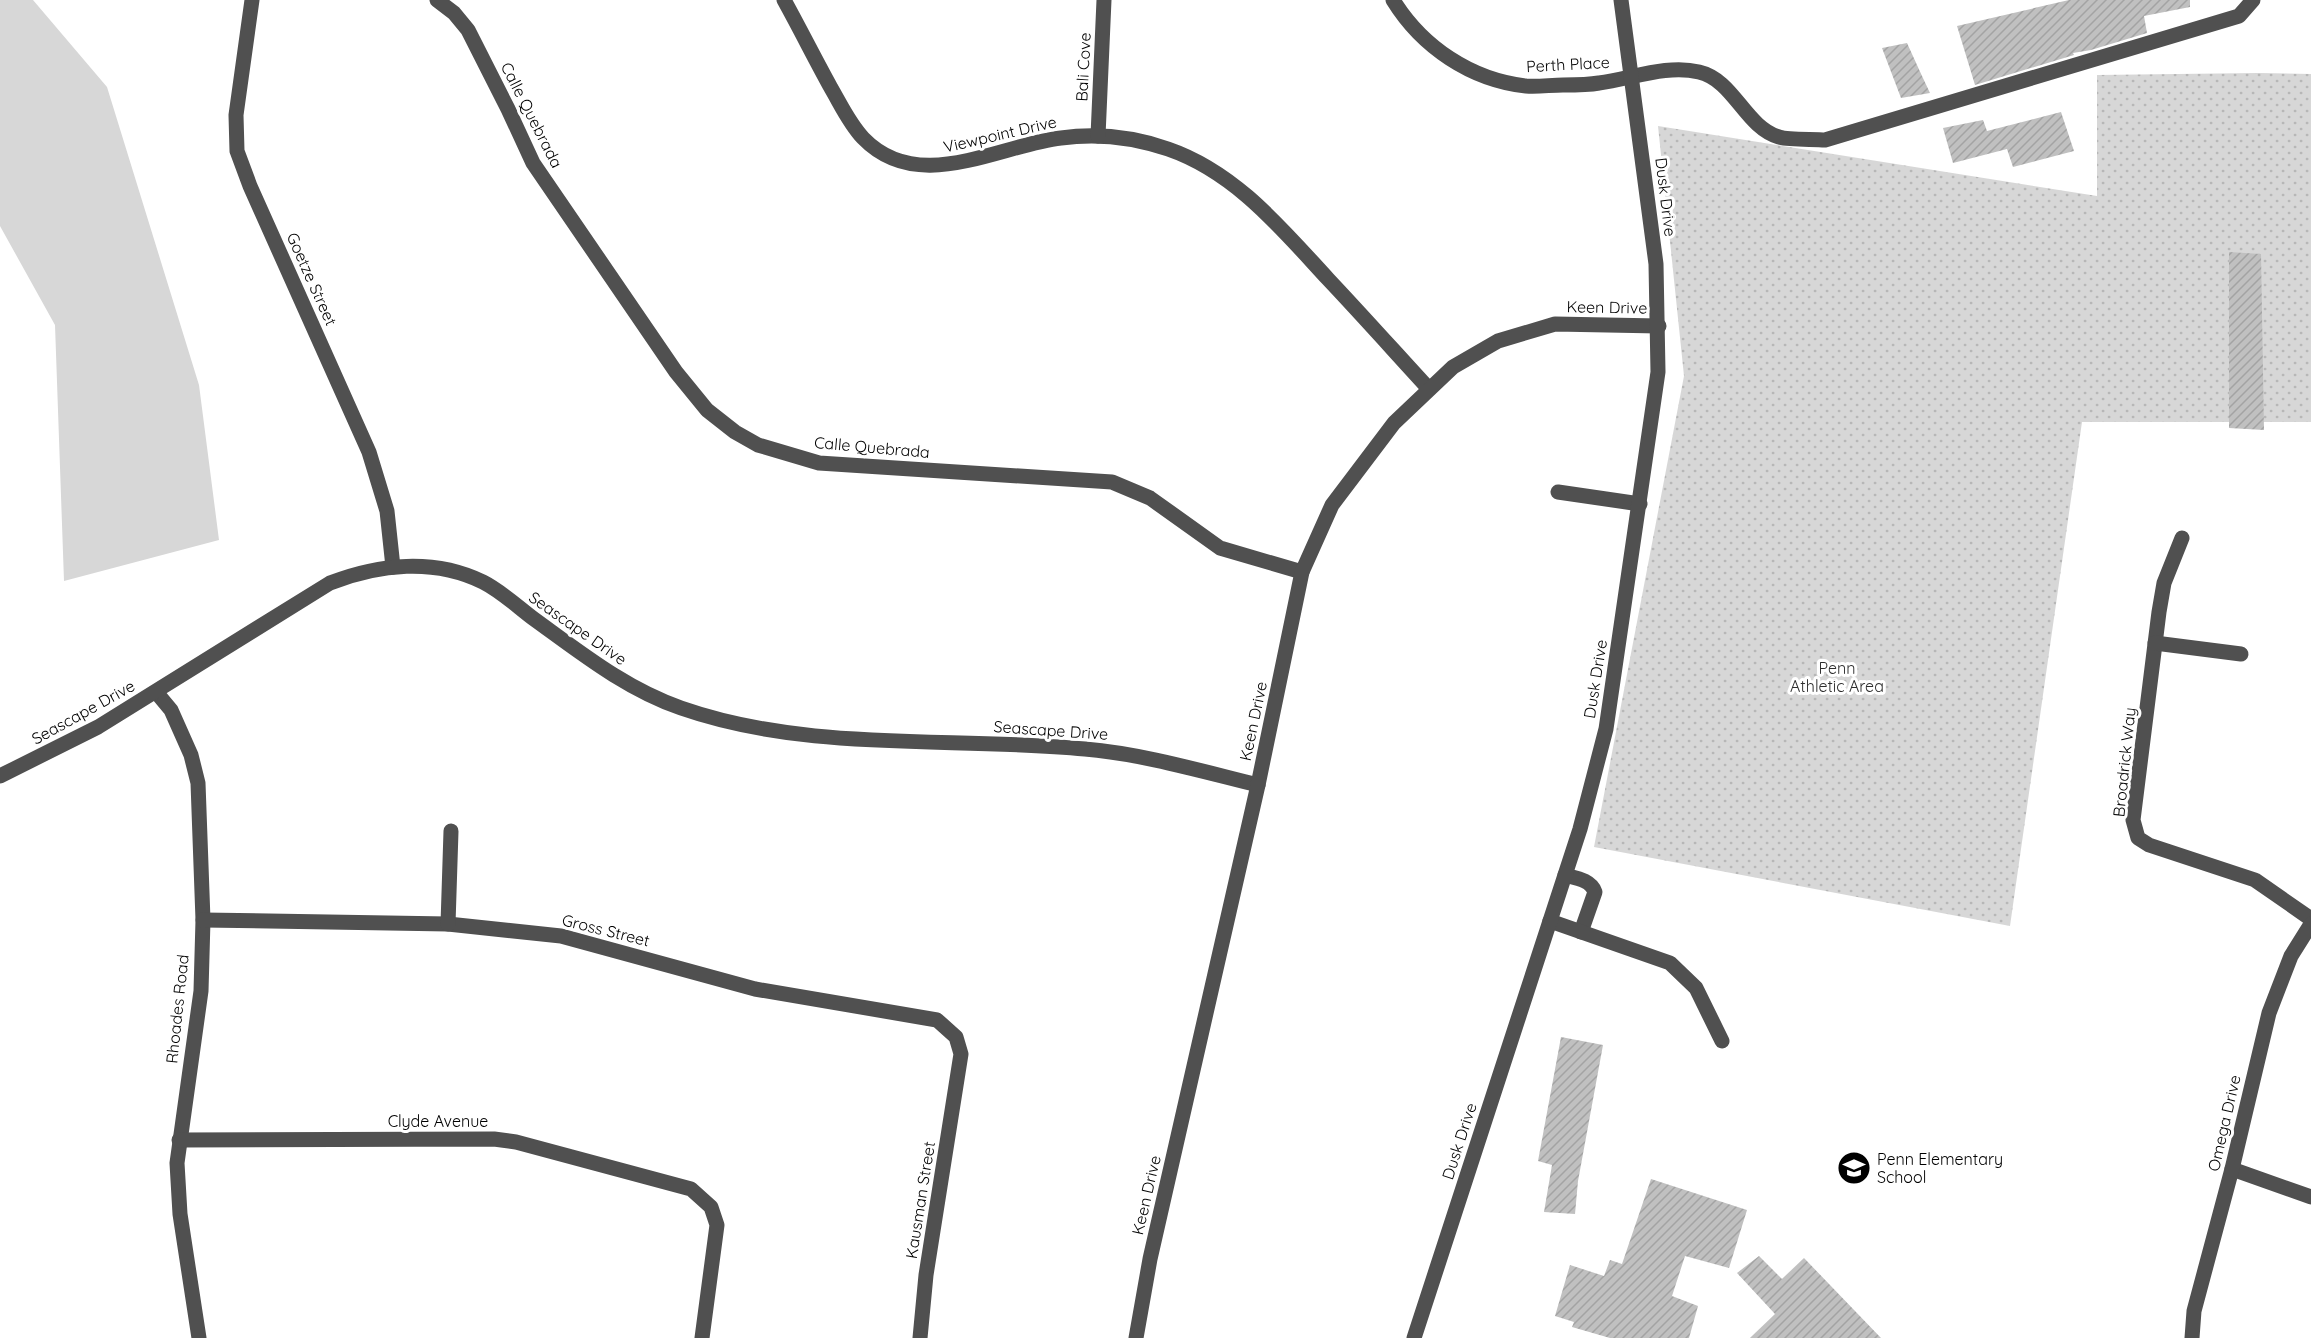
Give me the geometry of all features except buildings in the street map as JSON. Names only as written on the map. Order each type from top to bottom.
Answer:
[{"type":"street","name":"Goetze Street","points":[[252,0],[236,115],[237,151],[250,186],[369,452],[387,511],[393,567]]},
{"type":"street","name":"Calle Quebrada","points":[[437,0],[454,13],[468,30],[533,163],[675,372],[707,410],[735,432],[768,449],[819,463],[1112,482],[1150,498],[1220,548],[1302,572]]},
{"type":"street","name":"Viewpoint Drive","points":[[784,0],[853,127],[864,139],[890,157],[925,166],[943,165],[1048,140],[1098,135],[1146,142],[1178,153],[1214,172],[1261,206],[1429,389]]},
{"type":"street","name":"Bali Cove","points":[[1098,135],[1104,0]]},
{"type":"street","name":"Perth Place","points":[[1392,0],[1432,47],[1467,69],[1487,77],[1528,86],[1598,84],[1632,76],[1672,71],[1701,72],[1714,79],[1725,89],[1754,122],[1779,137],[1825,140],[2239,16],[2253,0]]},
{"type":"street","name":"Dusk Drive","points":[[1414,1338],[1580,829],[1606,729],[1658,372],[1659,326],[1656,264],[1621,0]]},
{"type":"street","name":"Keen Drive","points":[[1136,1338],[1150,1259],[1258,785],[1302,572],[1332,505],[1394,423],[1453,368],[1498,341],[1555,324],[1659,326]]},
{"type":"street","points":[[1558,492],[1640,504]]},
{"type":"street","name":"Broadrick Way","points":[[2182,538],[2164,583],[2155,643],[2133,820],[2138,838],[2149,845],[2255,880],[2311,921]]},
{"type":"street","name":"Seascape Drive","points":[[0,776],[98,727],[330,583],[350,575],[393,567],[431,567],[485,583],[617,678],[678,707],[730,723],[771,731],[823,737],[1087,749],[1132,755],[1258,785]]},
{"type":"street","points":[[2155,643],[2241,654]]},
{"type":"street","name":"Rhoades Road","points":[[156,692],[171,710],[191,755],[198,783],[203,920],[201,991],[177,1163],[180,1214],[199,1338]]},
{"type":"street","points":[[448,924],[451,831]]},
{"type":"street","points":[[1565,874],[1593,886],[1595,892],[1581,933]]},
{"type":"street","name":"Gross Street","points":[[203,920],[448,924],[561,936],[755,989],[937,1020],[956,1037],[961,1054],[959,1067]]},
{"type":"street","points":[[1550,921],[1670,963],[1696,988],[1722,1041]]},
{"type":"street","name":"Omega Drive","points":[[2192,1338],[2194,1311],[2232,1169],[2269,1013],[2291,956],[2311,921]]},
{"type":"street","name":"Kausman Street","points":[[920,1338],[926,1275],[959,1067]]},
{"type":"street","name":"Clyde Avenue","points":[[179,1140],[494,1138],[692,1189],[711,1207],[717,1225],[702,1338]]},
{"type":"street","points":[[2232,1169],[2311,1197]]},
{"type":"green space","points":[[0,0],[33,0],[107,87],[199,385],[219,540],[64,581],[55,325],[0,226]]},
{"type":"green space","name":"Penn Athletic Area","points":[[2311,74],[2311,422],[2082,422],[2010,926],[1594,847],[1684,376],[1658,126],[2097,196],[2097,75]]},
{"type":"place","name":"Penn Elementary School","points":[[1854,1168]]}]
